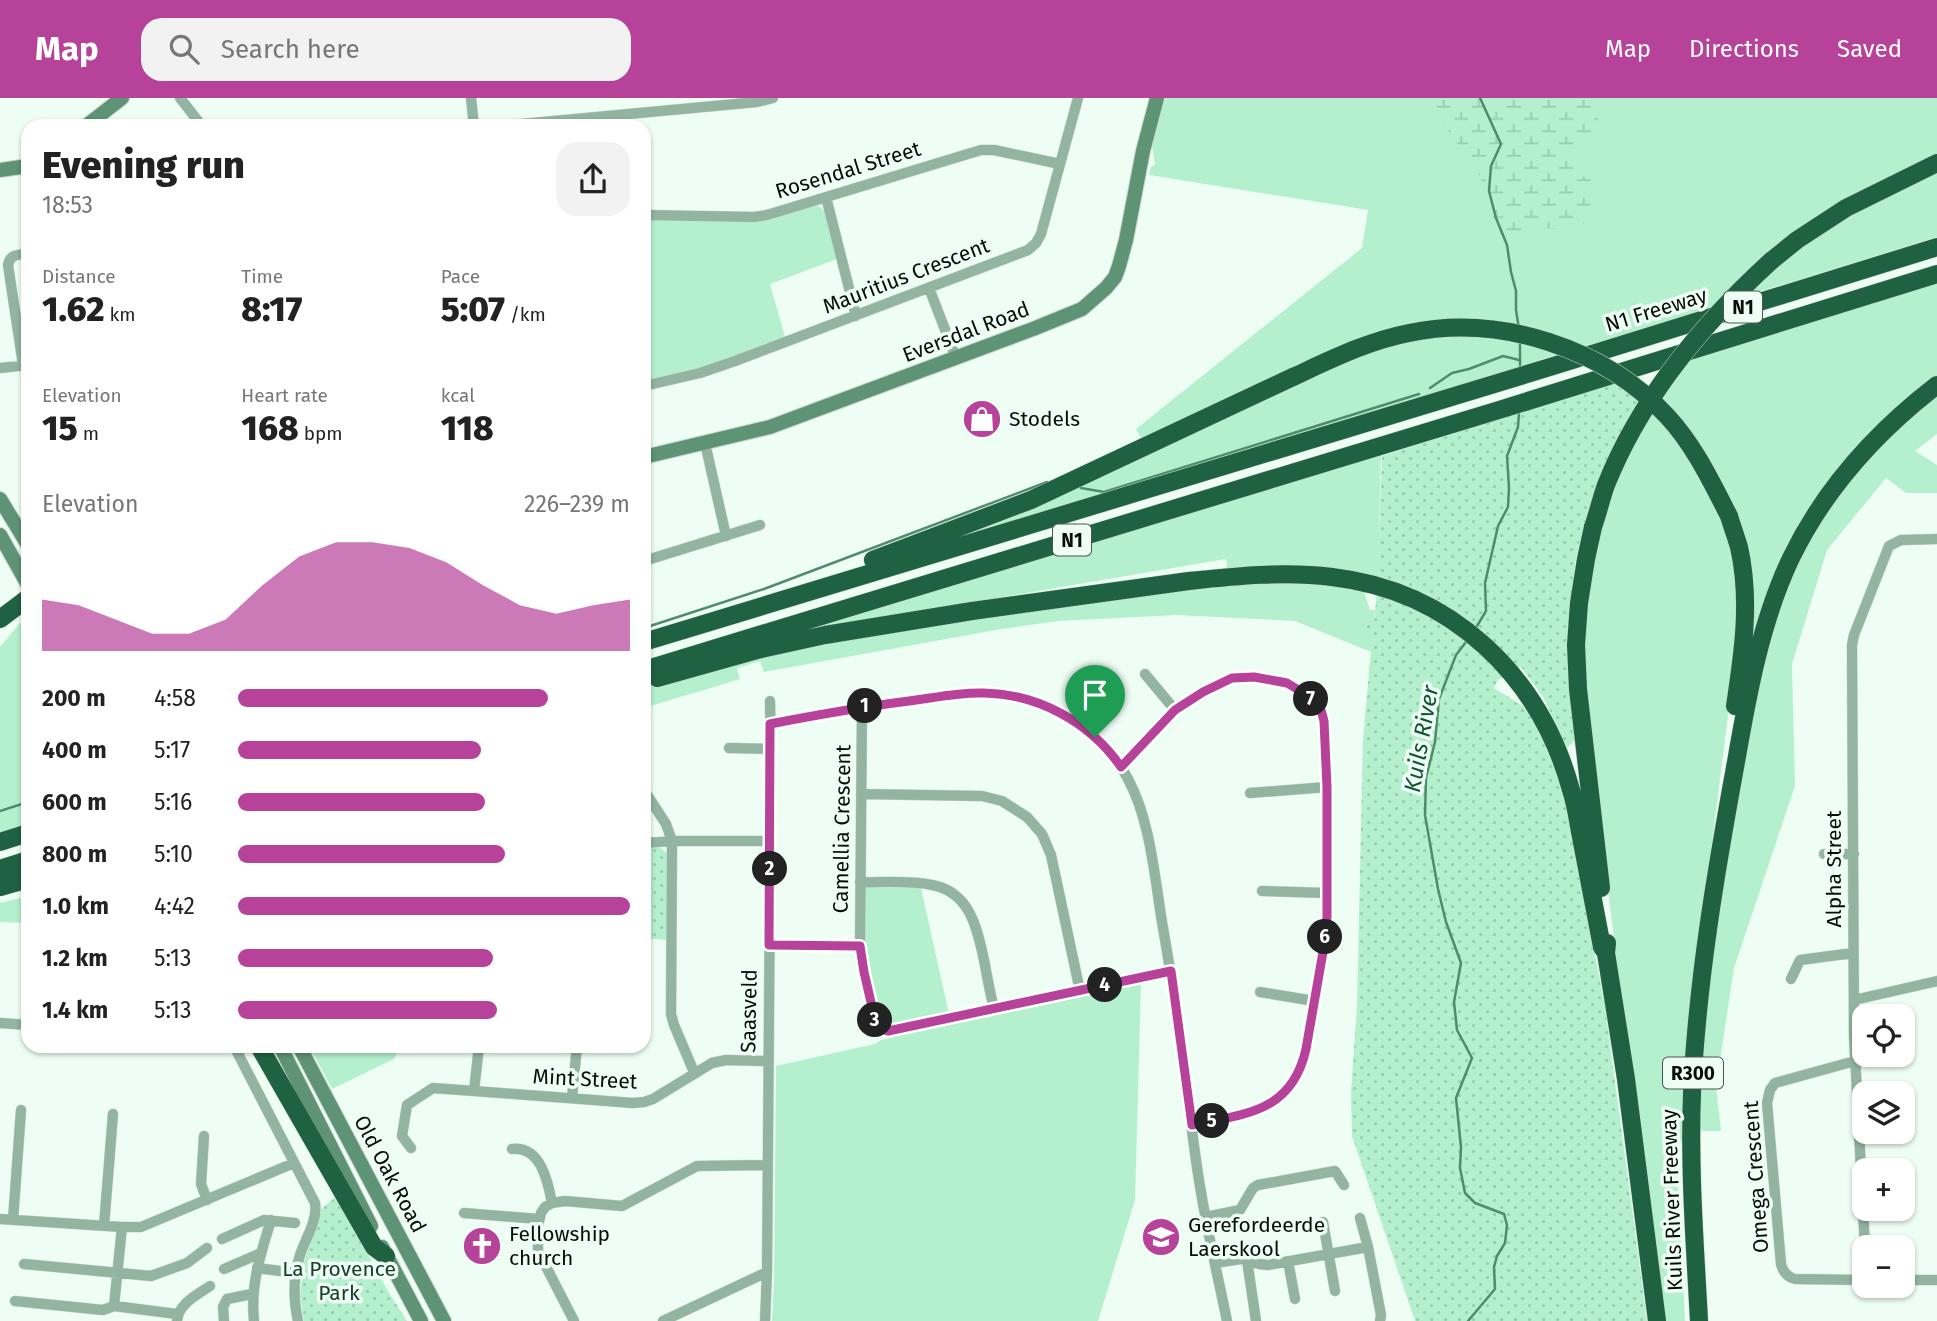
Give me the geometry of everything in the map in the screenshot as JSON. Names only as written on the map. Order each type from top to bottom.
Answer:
[{"type":"highway","points":[[1606,953],[1607,939],[1578,689],[1576,645],[1581,592],[1593,527],[1606,486],[1634,428],[1672,367],[1712,319],[1771,261],[1797,240],[1846,208],[1937,163]]},
{"type":"highway","name":"N1 Freeway","points":[[712,621],[1937,247]]},
{"type":"highway","name":"N1","points":[[651,668],[1937,274]]},
{"type":"highway","points":[[712,621],[1031,500],[1370,343],[1428,330],[1478,329],[1517,334],[1548,341],[1577,352],[1609,369],[1640,391],[1667,416],[1689,444],[1729,516],[1739,547],[1746,612],[1744,650],[1727,765],[1723,828]]},
{"type":"highway","points":[[1723,828],[1744,712],[1758,657],[1770,611],[1792,557],[1815,514],[1844,473],[1875,438],[1937,386]]},
{"type":"highway","points":[[651,680],[757,650],[825,635],[972,611],[1189,581],[1223,577],[1302,575],[1332,576],[1364,582],[1394,591],[1447,617],[1470,632],[1511,672],[1535,705],[1551,734],[1571,790],[1606,953]]},
{"type":"highway","points":[[0,620],[21,604]]},
{"type":"highway","name":"N1","points":[[651,640],[712,621]]},
{"type":"highway","name":"Kuils River Freeway","points":[[1699,1321],[1692,1179],[1692,1094],[1699,1002],[1723,828]]},
{"type":"highway","points":[[0,842],[21,835]]},
{"type":"highway","points":[[0,869],[21,862]]},
{"type":"highway","points":[[0,887],[21,881]]},
{"type":"highway","points":[[0,898],[21,893]]},
{"type":"highway","name":"Kuils River Freeway","points":[[1606,953],[1626,1079],[1657,1321]]},
{"type":"highway","points":[[263,1053],[374,1247],[386,1256]]},
{"type":"main road","points":[[95,119],[122,98]]},
{"type":"main road","name":"Eversdal Road","points":[[651,455],[770,427],[1073,313],[1093,301],[1115,277],[1126,240],[1143,150],[1157,98]]},
{"type":"main road","points":[[0,170],[21,167]]},
{"type":"main road","points":[[0,499],[21,534]]},
{"type":"main road","points":[[0,536],[21,573]]},
{"type":"main road","name":"Old Oak Road","points":[[284,1053],[421,1321]]},
{"type":"main road","name":"Old Oak Road","points":[[303,1053],[444,1321]]},
{"type":"street","points":[[180,98],[196,119]]},
{"type":"street","points":[[471,98],[473,119]]},
{"type":"street","points":[[622,119],[773,98]]},
{"type":"street","name":"Mauritius Crescent","points":[[651,384],[700,373],[735,361],[1032,247],[1041,234],[1078,98]]},
{"type":"street","name":"Rosendal Street","points":[[651,215],[762,216],[981,150],[994,150],[1060,164]]},
{"type":"street","points":[[826,197],[856,316]]},
{"type":"street","points":[[21,255],[12,257],[4,270],[21,347]]},
{"type":"street","points":[[929,288],[956,358]]},
{"type":"street","points":[[0,368],[21,365]]},
{"type":"street","points":[[705,443],[726,536]]},
{"type":"street","points":[[651,559],[760,525]]},
{"type":"street","name":"Alpha Street","points":[[1854,1004],[1854,635],[1889,545],[1901,540],[1937,539]]},
{"type":"street","points":[[1145,674],[1175,710]]},
{"type":"street","points":[[1121,767],[1175,710],[1232,678],[1254,677],[1287,683],[1307,695],[1321,710],[1324,721],[1327,787],[1326,928],[1302,1066],[1283,1095],[1271,1104],[1255,1111],[1192,1125]]},
{"type":"street","points":[[770,724],[862,707],[971,693],[994,693],[1016,696],[1048,707],[1077,723],[1103,745],[1121,767],[1134,790],[1144,820],[1171,971],[1196,1160],[1227,1321]]},
{"type":"street","name":"Saasveld","points":[[765,1321],[770,701]]},
{"type":"street","name":"Camellia Crescent","points":[[862,707],[860,946],[876,1024],[881,1030],[895,1031],[1171,971]]},
{"type":"street","points":[[729,748],[771,749]]},
{"type":"street","points":[[1250,793],[1327,787]]},
{"type":"street","points":[[861,794],[982,796],[1002,801],[1027,817],[1042,834],[1052,855],[1080,990]]},
{"type":"street","points":[[651,801],[666,824],[672,841],[671,1014],[694,1072]]},
{"type":"street","points":[[651,842],[770,841]]},
{"type":"street","points":[[1824,854],[1854,855]]},
{"type":"street","points":[[860,882],[930,884],[943,888],[961,900],[977,929],[994,1009]]},
{"type":"street","points":[[1262,891],[1327,893]]},
{"type":"street","points":[[769,945],[860,946]]},
{"type":"street","points":[[1791,979],[1800,960],[1853,953]]},
{"type":"street","points":[[1854,1000],[1937,981]]},
{"type":"street","points":[[1260,992],[1314,1001]]},
{"type":"street","points":[[0,1023],[21,1024]]},
{"type":"street","points":[[238,1053],[315,1203],[316,1210],[300,1253],[296,1273],[294,1297],[298,1321]]},
{"type":"street","points":[[474,1091],[478,1053]]},
{"type":"street","points":[[572,1098],[576,1053]]},
{"type":"street","name":"Mint Street","points":[[411,1148],[402,1136],[407,1105],[433,1088],[643,1102],[653,1099],[716,1061],[768,1061]]},
{"type":"street","name":"Omega Crescent","points":[[1852,1062],[1775,1083],[1770,1090],[1768,1103],[1781,1264],[1784,1271],[1795,1279],[1852,1280]]},
{"type":"street","name":"Alpha Street","points":[[1855,1067],[1864,1235]]},
{"type":"street","points":[[13,1220],[21,1110]]},
{"type":"street","points":[[104,1226],[113,1114]]},
{"type":"street","points":[[204,1136],[201,1184],[207,1200]]},
{"type":"street","points":[[513,1149],[529,1152],[540,1165],[547,1180],[552,1203]]},
{"type":"street","points":[[0,1219],[122,1227],[145,1226],[294,1163]]},
{"type":"street","points":[[574,1321],[539,1255],[537,1241],[542,1210],[552,1203],[565,1201],[622,1206],[698,1166],[767,1165]]},
{"type":"street","points":[[1206,1217],[1241,1209],[1253,1188],[1258,1185],[1335,1171],[1344,1185]]},
{"type":"street","points":[[464,1213],[539,1219]]},
{"type":"street","points":[[1360,1218],[1368,1247],[1380,1321]]},
{"type":"street","points":[[222,1239],[261,1220],[295,1223]]},
{"type":"street","points":[[254,1321],[252,1294],[271,1220]]},
{"type":"street","points":[[1323,1222],[1335,1291]]},
{"type":"street","points":[[114,1306],[122,1227]]},
{"type":"street","points":[[1215,1263],[1234,1259],[1261,1265],[1368,1247]]},
{"type":"street","points":[[24,1264],[154,1276],[187,1263],[207,1248]]},
{"type":"street","points":[[224,1269],[261,1254]]},
{"type":"street","points":[[1247,1260],[1256,1321]]},
{"type":"street","points":[[1288,1262],[1295,1299]]},
{"type":"street","points":[[257,1268],[296,1273]]},
{"type":"street","points":[[663,1321],[767,1272]]},
{"type":"street","points":[[1915,1280],[1937,1280]]},
{"type":"street","points":[[15,1301],[103,1310],[114,1306],[177,1317],[183,1306],[210,1286]]},
{"type":"street","points":[[224,1321],[223,1307],[227,1299],[252,1294]]},
{"type":"green space","points":[[1165,98],[1937,98],[1937,156],[1898,172],[1848,198],[1752,268],[1711,308],[1583,347],[1484,321],[1293,369],[1141,438],[1136,429],[1362,248],[1368,210],[1149,175],[1151,167],[1155,165],[1152,146]]},
{"type":"green space","points":[[1433,98],[1603,98],[1595,133],[1576,156],[1574,174],[1599,180],[1583,225],[1569,229],[1537,228],[1514,235],[1497,233],[1479,175],[1441,119]]},
{"type":"green space","points":[[1937,170],[1937,237],[1739,298],[1837,220]]},
{"type":"green space","points":[[819,206],[825,212],[837,259],[770,284],[785,337],[702,368],[651,380],[651,219],[757,220]]},
{"type":"green space","points":[[1937,282],[1937,381],[1837,475],[1751,666],[1733,508],[1718,474],[1703,450],[1659,397],[1685,359]]},
{"type":"green space","points":[[1481,334],[1563,353],[977,535],[975,529],[1363,352],[1432,335]]},
{"type":"green space","points":[[1614,383],[1640,402],[1588,515],[1574,570],[1571,655],[1575,740],[1567,748],[1543,697],[1521,667],[1498,680],[1494,688],[1529,710],[1550,749],[1565,795],[1605,1007],[1647,1321],[1415,1321],[1352,1136],[1351,1093],[1357,1005],[1363,740],[1372,639],[1367,639],[1365,624],[1374,622],[1382,456]]},
{"type":"green space","points":[[1937,392],[1937,434],[1915,451],[1937,465],[1937,493],[1906,493],[1886,478],[1827,550],[1792,664],[1795,786],[1734,968],[1716,1086],[1721,1131],[1699,1131],[1705,1011],[1734,805],[1763,656],[1797,559],[1826,507],[1862,460]]},
{"type":"green space","points":[[1651,409],[1675,433],[1719,505],[1736,569],[1738,635],[1695,979],[1686,1142],[1676,1142],[1685,1321],[1663,1321],[1585,703],[1582,615],[1611,487]]},
{"type":"green space","points":[[1381,453],[1378,582],[1228,574],[1226,559],[819,630],[818,627]]},
{"type":"green space","points":[[1276,581],[1363,588],[1370,610],[1375,610],[1371,652],[1295,621],[1177,615],[1058,621],[764,672],[760,661],[737,668],[740,679],[651,706],[651,687],[794,647],[1167,588]]},
{"type":"green space","points":[[21,623],[21,829],[0,836],[0,647]]},
{"type":"green space","points":[[651,847],[660,848],[667,854],[667,940],[651,939]]},
{"type":"green space","points":[[865,887],[921,888],[949,1014],[890,1027],[880,1023],[866,964]]},
{"type":"green space","points":[[21,898],[21,923],[0,922],[0,903]]},
{"type":"green space","points":[[1141,984],[1135,1200],[1098,1321],[772,1321],[776,1066],[875,1044],[881,1040]]},
{"type":"green space","points":[[313,1053],[398,1053],[394,1059],[332,1089]]},
{"type":"green space","name":"La Provence Park","points":[[337,1196],[407,1321],[304,1321],[300,1296],[303,1265],[322,1208]]},
{"type":"waterway","name":"Kuils River","points":[[1480,98],[1501,144],[1491,166],[1489,191],[1507,245],[1516,291],[1519,329]]},
{"type":"waterway","name":"Kuils River","points":[[1520,342],[1520,371]]},
{"type":"waterway","points":[[1430,388],[1452,373],[1503,356],[1519,360]]},
{"type":"waterway","points":[[1081,488],[1104,492],[1419,394]]},
{"type":"waterway","name":"Kuils River","points":[[1474,631],[1486,611],[1485,583],[1498,526],[1508,507],[1507,456],[1518,427],[1519,412]]},
{"type":"waterway","points":[[651,626],[764,589],[1047,482]]},
{"type":"waterway","name":"Kuils River","points":[[1466,642],[1456,655],[1439,699],[1435,742],[1426,778],[1425,815],[1446,922],[1461,963],[1454,1002],[1457,1030],[1472,1058],[1456,1098],[1461,1147],[1460,1168],[1465,1193],[1475,1203],[1504,1214],[1507,1225],[1505,1243],[1494,1267],[1495,1289],[1468,1321]]},
{"type":"waterway","points":[[0,811],[21,804]]},
{"type":"place","name":"Stodels","points":[[982,419]]},
{"type":"place","name":"Gerefordeerde Laerskool","points":[[1161,1237]]},
{"type":"place","name":"Fellowship church","points":[[482,1246]]},
{"type":"route","points":[[1254,677],[1287,683],[1307,695],[1321,710],[1324,721],[1327,787],[1325,940],[1302,1066],[1287,1090],[1267,1106],[1192,1125],[1171,971],[895,1031],[884,1031],[876,1024],[860,946],[769,945],[770,724],[862,707],[982,693],[1016,696],[1048,707],[1068,717],[1095,737],[1121,767],[1175,710],[1232,678],[1254,677]]}]
